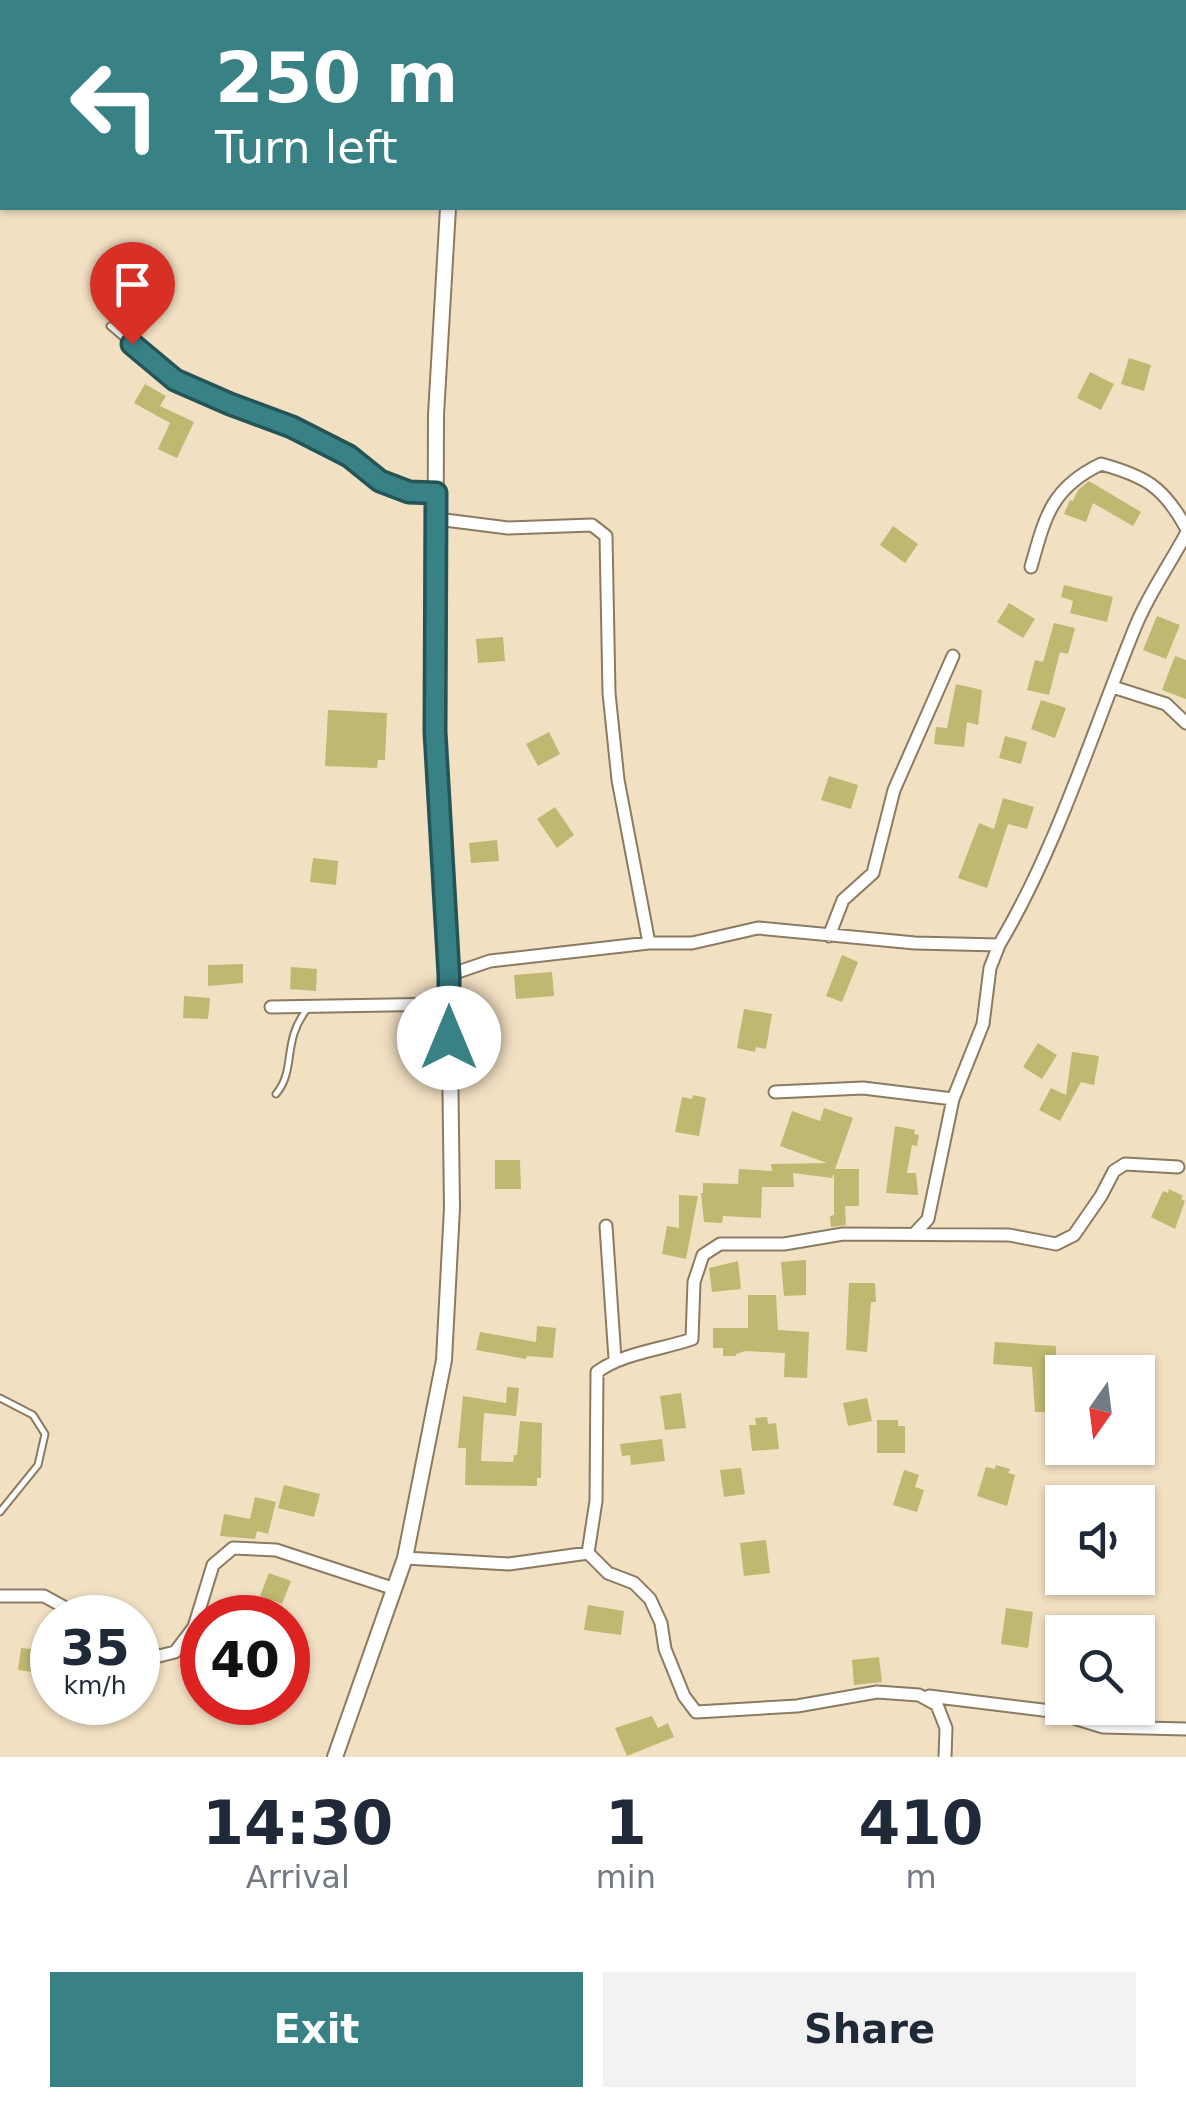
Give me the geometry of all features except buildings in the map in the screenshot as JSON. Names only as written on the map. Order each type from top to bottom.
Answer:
[{"type":"street","points":[[335,1757],[405,1558],[444,1360],[452,1208],[449,975],[435,732],[436,415],[448,210]]},
{"type":"street","points":[[914,1233],[928,1219],[953,1099],[983,1024],[990,968],[1044,855],[1133,632],[1186,531],[1170,500],[1138,474],[1101,464],[1075,476],[1047,510],[1031,567]]},
{"type":"street","points":[[436,520],[508,528],[592,525],[606,536],[609,693],[618,780],[649,944]]},
{"type":"street","points":[[830,936],[843,900],[873,873],[894,790],[953,656]]},
{"type":"street","points":[[1114,687],[1166,704],[1186,723]]},
{"type":"street","points":[[449,975],[490,960],[692,943],[758,928],[999,945]]},
{"type":"street","points":[[271,1007],[449,1004]]},
{"type":"street","points":[[775,1092],[863,1088],[953,1099]]},
{"type":"street","points":[[588,1553],[596,1501],[596,1372],[615,1359],[654,1352],[692,1339],[694,1282],[703,1255],[720,1244],[784,1244],[843,1234],[1009,1235],[1056,1244],[1074,1235],[1102,1196],[1114,1171],[1125,1164],[1178,1167]]},
{"type":"street","points":[[606,1226],[615,1359]]},
{"type":"street","points":[[160,1656],[175,1652],[194,1627],[213,1566],[233,1548],[276,1550],[395,1589]]},
{"type":"street","points":[[405,1558],[509,1564],[588,1553]]},
{"type":"street","points":[[588,1553],[608,1573],[634,1583],[650,1599],[684,1696],[696,1712],[797,1706],[877,1692],[1051,1712],[1103,1727],[1186,1729]]},
{"type":"street","points":[[0,1596],[30,1596]]},
{"type":"street","points":[[919,1695],[937,1705],[946,1728],[945,1757]]},
{"type":"lane","points":[[110,326],[175,380],[292,427],[349,456],[380,481],[409,492],[436,493]]},
{"type":"lane","points":[[276,1094],[284,1084],[292,1032],[308,1008]]},
{"type":"lane","points":[[0,1398],[34,1416],[46,1434],[38,1465],[0,1512]]},
{"type":"route","points":[[132,344],[175,380],[292,427],[349,456],[380,481],[409,492],[436,493],[435,732],[449,1038]]}]
